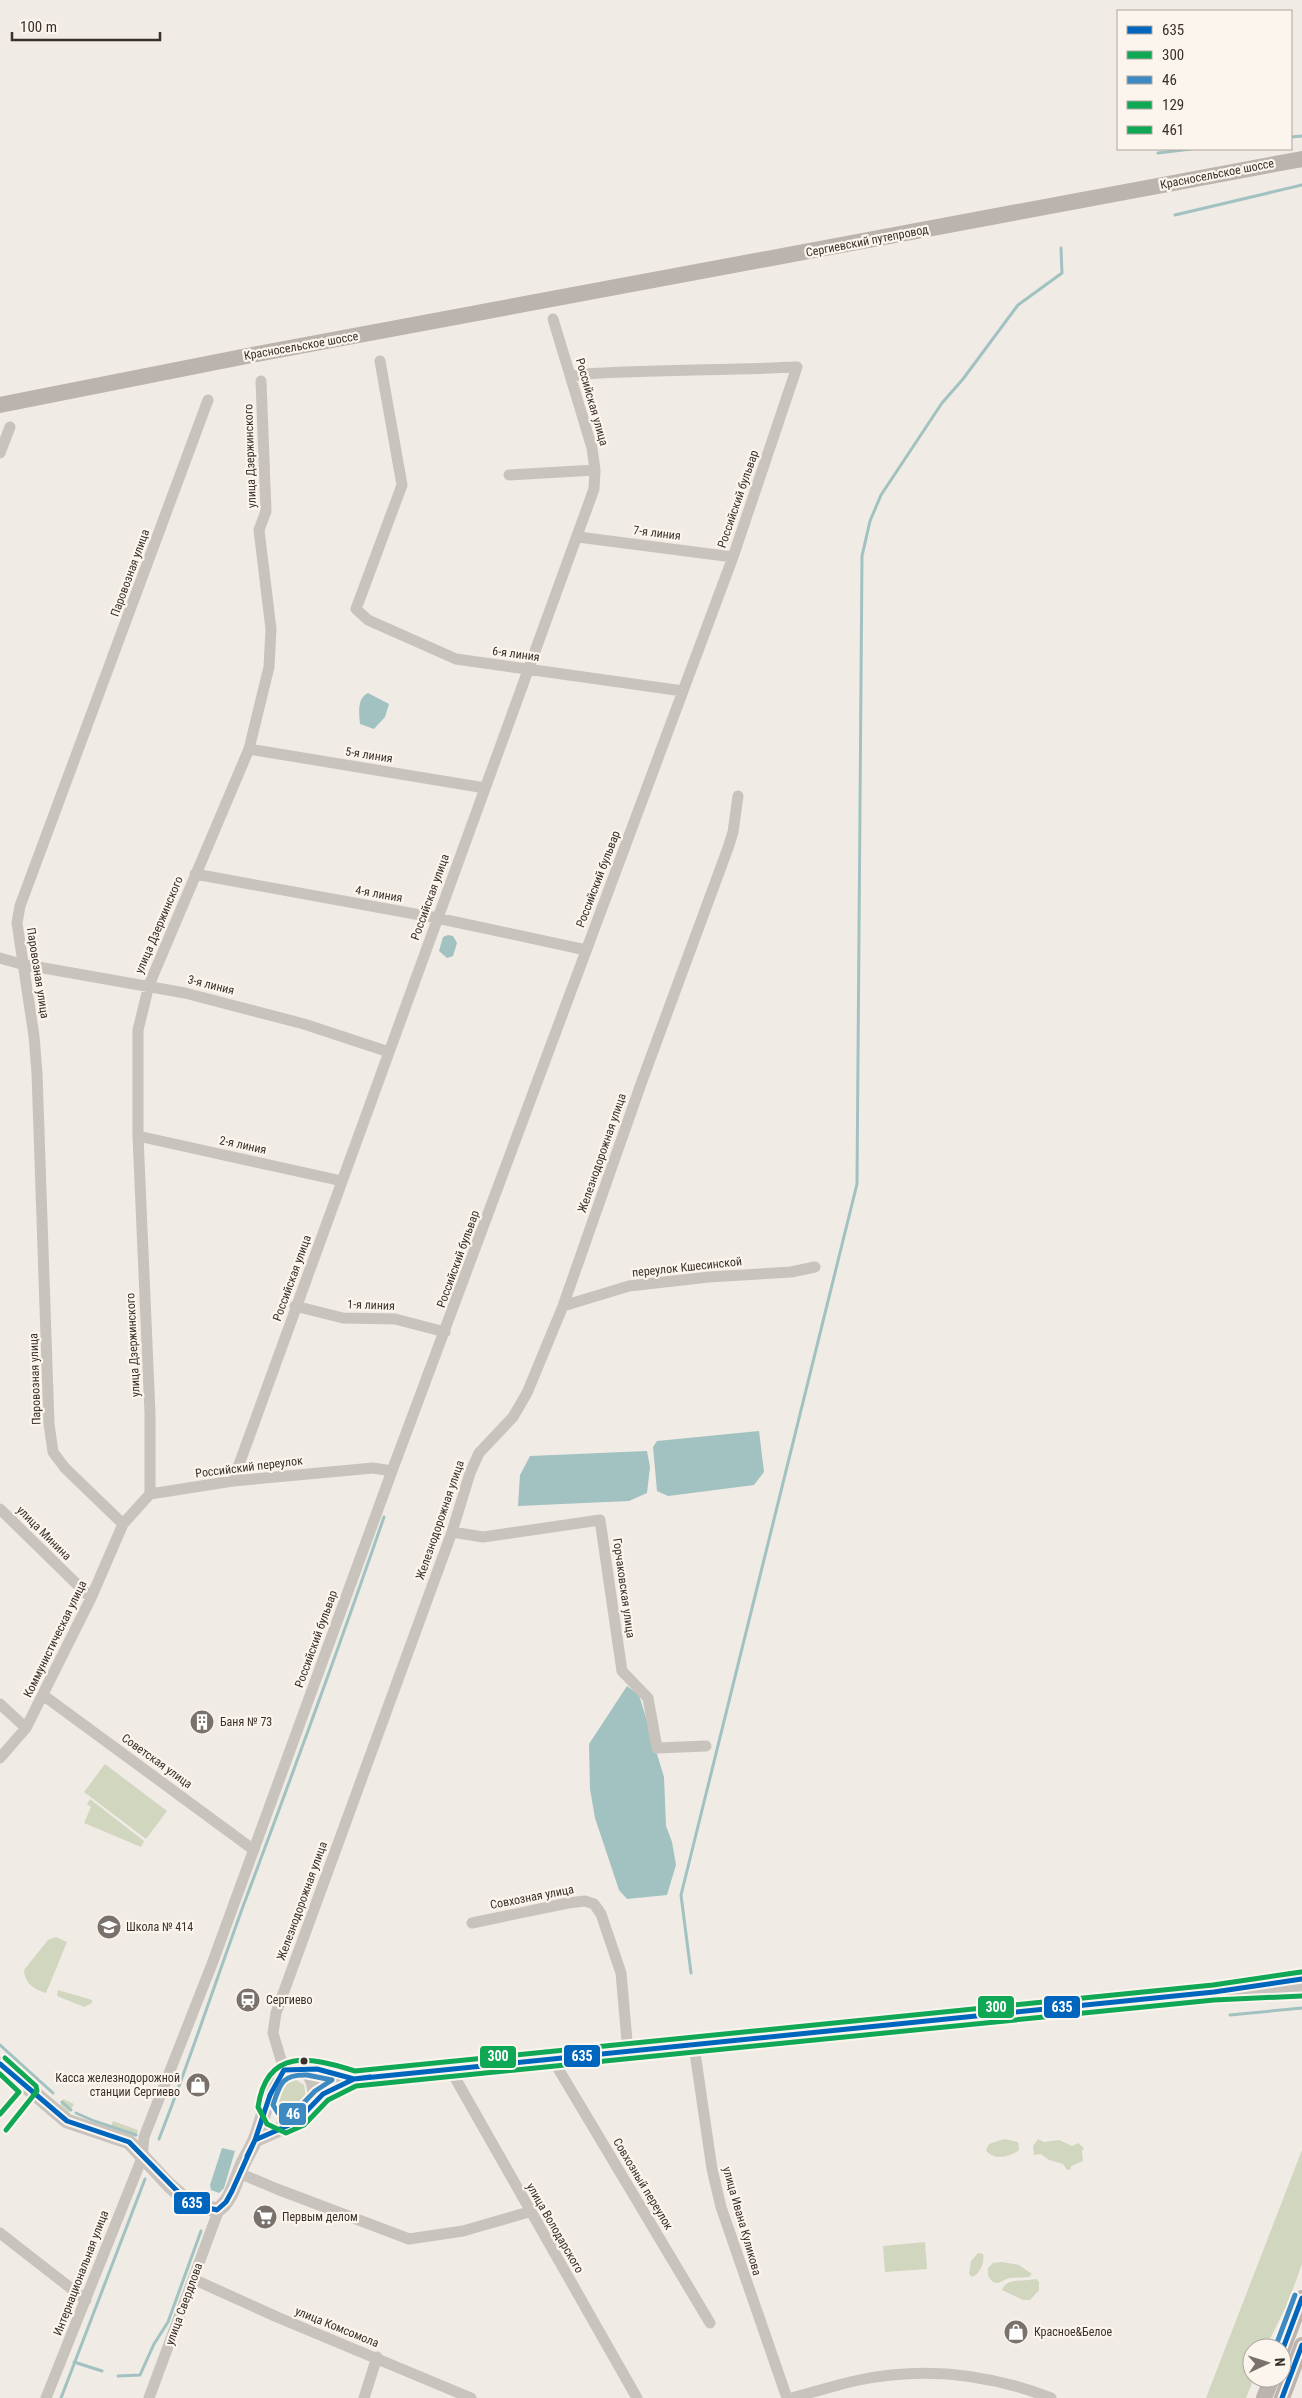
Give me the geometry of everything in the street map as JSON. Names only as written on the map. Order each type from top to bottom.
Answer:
[{"type":"main road","name":"Красносельское шоссе","points":[[1132,190],[1302,159]]},
{"type":"main road","name":"Сергиевский путепровод","points":[[602,291],[1132,190]]},
{"type":"main road","name":"Красносельское шоссе","points":[[0,405],[258,354],[602,291]]},
{"type":"main road","points":[[1287,2338],[1302,2298]]},
{"type":"main road","points":[[1282,2398],[1302,2345]]},
{"type":"street","name":"Российская улица","points":[[233,1481],[526,670],[578,537],[594,489],[595,470],[592,448],[553,319]]},
{"type":"street","name":"6-я линия","points":[[380,361],[402,485],[356,609],[368,620],[456,659],[683,691]]},
{"type":"street","name":"Российский бульвар","points":[[142,2158],[144,2137],[209,1972],[392,1471],[733,557],[797,367],[705,371],[644,370],[581,374],[572,377]]},
{"type":"street","name":"улица Дзержинского","points":[[150,1494],[150,1413],[138,1136],[138,1030],[149,985],[249,749],[269,667],[271,629],[260,530],[266,511],[261,381]]},
{"type":"street","name":"Паровозная улица","points":[[123,1524],[65,1468],[53,1452],[49,1424],[37,1073],[34,1036],[21,964],[17,923],[20,906],[208,400]]},
{"type":"street","points":[[0,453],[10,427]]},
{"type":"street","points":[[509,475],[595,470]]},
{"type":"street","name":"7-я линия","points":[[578,537],[733,557]]},
{"type":"street","name":"5-я линия","points":[[249,749],[484,788]]},
{"type":"street","name":"Железнодорожная улица","points":[[284,2070],[273,2033],[276,2013],[452,1532],[470,1474],[479,1453],[513,1417],[527,1393],[563,1306],[642,1081],[728,848],[733,832],[738,796]]},
{"type":"street","name":"4-я линия","points":[[195,874],[437,918],[586,950]]},
{"type":"street","name":"3-я линия","points":[[0,958],[21,964],[149,985],[185,993],[304,1024],[389,1052]]},
{"type":"street","name":"2-я линия","points":[[138,1136],[342,1181]]},
{"type":"street","name":"переулок Кшесинской","points":[[563,1306],[629,1286],[709,1277],[791,1272],[815,1267]]},
{"type":"street","name":"1-я линия","points":[[295,1306],[343,1318],[394,1318],[445,1332]]},
{"type":"street","name":"Российский переулок","points":[[150,1494],[233,1481],[373,1468],[392,1471]]},
{"type":"street","points":[[123,1524],[150,1494]]},
{"type":"street","name":"улица Минина","points":[[0,1509],[91,1598]]},
{"type":"street","name":"Горчаковская улица","points":[[452,1532],[482,1537],[600,1520],[622,1671],[648,1698],[657,1748],[706,1746]]},
{"type":"street","name":"Коммунистическая улица","points":[[0,1758],[26,1728],[91,1598],[123,1524]]},
{"type":"street","name":"Советская улица","points":[[43,1695],[254,1850]]},
{"type":"street","points":[[0,1704],[26,1728]]},
{"type":"street","name":"Совхозная улица","points":[[472,1923],[568,1903],[584,1901],[594,1904],[600,1914],[621,1973],[628,2052]]},
{"type":"street","points":[[1222,1992],[1260,1984],[1302,1979]]},
{"type":"street","points":[[255,2140],[300,2119],[313,2102],[323,2094],[354,2079],[1222,1992],[1302,1988]]},
{"type":"street","name":"улица Ивана Куликова","points":[[694,2046],[712,2169],[721,2208],[786,2398]]},
{"type":"street","name":"Совхозный переулок","points":[[553,2060],[710,2323]]},
{"type":"street","points":[[0,2064],[67,2121],[129,2142],[142,2158],[185,2199],[208,2209],[222,2207]]},
{"type":"street","points":[[303,2068],[310,2075],[314,2083],[315,2093],[313,2102]]},
{"type":"street","points":[[284,2070],[303,2068],[328,2071],[354,2079]]},
{"type":"street","name":"улица Свердлова","points":[[149,2398],[222,2207],[255,2140],[265,2106],[276,2080],[284,2070]]},
{"type":"street","name":"улица Володарского","points":[[453,2070],[454,2076],[529,2212],[637,2398]]},
{"type":"street","points":[[265,2106],[272,2119],[285,2126]]},
{"type":"street","name":"Интернациональная улица","points":[[46,2398],[142,2158]]},
{"type":"street","points":[[239,2173],[409,2239],[463,2231],[529,2212]]},
{"type":"street","points":[[0,2233],[86,2300]]},
{"type":"street","name":"улица Комсомола","points":[[193,2279],[277,2317],[471,2398]]},
{"type":"street","points":[[364,2398],[376,2357]]},
{"type":"street","points":[[792,2398],[859,2380],[929,2372],[992,2380],[1051,2398]]},
{"type":"green space","points":[[105,1764],[167,1811],[146,1839],[84,1792]]},
{"type":"green space","points":[[90,1799],[144,1841],[141,1847],[84,1823],[91,1807],[87,1804]]},
{"type":"green space","points":[[56,1937],[67,1942],[46,1993],[38,1990],[28,1982],[24,1970],[48,1940]]},
{"type":"green space","points":[[58,1990],[92,2000],[92,2003],[84,2007],[57,1996]]},
{"type":"green space","points":[[295,2079],[304,2085],[304,2100],[288,2119],[280,2117],[274,2107],[275,2100],[283,2087]]},
{"type":"green space","points":[[63,2099],[74,2104],[69,2113],[60,2105]]},
{"type":"green space","points":[[113,2121],[138,2130],[136,2137],[111,2128]]},
{"type":"green space","points":[[1004,2139],[1018,2142],[1019,2150],[1002,2157],[997,2157],[986,2150],[989,2144]]},
{"type":"green space","points":[[1038,2139],[1044,2142],[1059,2140],[1072,2146],[1078,2143],[1084,2148],[1082,2151],[1083,2161],[1071,2166],[1071,2169],[1067,2170],[1063,2164],[1049,2160],[1041,2154],[1034,2155],[1033,2146]]},
{"type":"green space","points":[[1302,2150],[1302,2264],[1287,2305],[1270,2338],[1242,2338],[1242,2388],[1250,2388],[1246,2398],[1206,2398]]},
{"type":"green space","points":[[925,2242],[927,2269],[885,2272],[883,2246]]},
{"type":"green space","points":[[978,2253],[983,2254],[983,2264],[980,2271],[972,2277],[969,2274],[971,2261]]},
{"type":"green space","points":[[1002,2262],[1019,2265],[1032,2274],[1029,2277],[1009,2278],[998,2283],[993,2282],[988,2276],[988,2268],[993,2263]]},
{"type":"green space","points":[[1036,2279],[1039,2282],[1039,2290],[1030,2300],[1023,2300],[1002,2290],[1008,2283]]},
{"type":"water","points":[[368,693],[389,704],[385,717],[374,729],[360,724],[360,702],[364,695]]},
{"type":"water","points":[[453,936],[457,943],[453,956],[447,958],[439,951],[443,937]]},
{"type":"water","points":[[759,1431],[764,1472],[754,1485],[668,1496],[657,1491],[653,1447],[657,1441]]},
{"type":"water","points":[[647,1451],[650,1467],[647,1493],[629,1501],[518,1506],[520,1475],[530,1456]]},
{"type":"water","points":[[627,1686],[639,1695],[664,1777],[666,1826],[672,1842],[676,1865],[667,1895],[627,1899],[619,1890],[595,1818],[590,1789],[589,1744]]},
{"type":"water","points":[[222,2148],[235,2151],[224,2188],[219,2193],[211,2190],[210,2185]]},
{"type":"waterway","points":[[1292,137],[1302,136]]},
{"type":"waterway","points":[[1158,153],[1183,150]]},
{"type":"waterway","points":[[1175,215],[1302,185]]},
{"type":"waterway","points":[[691,1973],[681,1895],[857,1184],[862,556],[870,521],[881,495],[942,403],[963,379],[1018,305],[1062,273],[1061,248]]},
{"type":"waterway","points":[[159,2139],[384,1517]]},
{"type":"waterway","points":[[1230,2015],[1302,2008]]},
{"type":"waterway","points":[[0,2045],[53,2093]]},
{"type":"waterway","points":[[62,2102],[71,2110]]},
{"type":"waterway","points":[[76,2113],[136,2135]]},
{"type":"waterway","points":[[61,2398],[145,2179]]},
{"type":"waterway","points":[[118,2376],[140,2375],[154,2344],[168,2322],[201,2231]]},
{"type":"waterway","points":[[74,2362],[102,2371]]},
{"type":"transit line","name":"300","points":[[1301,1972],[1213,1985],[355,2071],[322,2062],[293,2061],[281,2066],[271,2074],[263,2088],[258,2107],[267,2124],[286,2133],[304,2125],[328,2100],[356,2086],[1214,2000],[1302,1996]]},
{"type":"transit line","name":"635","points":[[0,2064],[67,2121],[129,2142],[185,2199],[196,2205],[217,2210],[226,2202],[232,2191],[255,2140],[270,2095],[284,2070],[317,2069],[354,2079],[1214,1992],[1302,1979]]},
{"type":"transit line","name":"461","points":[[5,2058],[36,2086],[37,2091],[6,2130]]},
{"type":"transit line","name":"129","points":[[0,2074],[19,2092],[0,2114]]},
{"type":"transit line","name":"46","points":[[307,2075],[332,2080],[315,2091],[294,2113],[286,2118],[278,2113],[273,2105],[280,2086],[292,2076],[307,2075]]},
{"type":"transit line","name":"635","points":[[247,2156],[255,2140],[296,2122],[323,2094],[354,2079],[370,2077]]},
{"type":"transit line","name":"46","points":[[1279,2338],[1295,2295]]},
{"type":"transit line","name":"635","points":[[1287,2338],[1302,2298]]},
{"type":"transit line","name":"635","points":[[1282,2398],[1302,2345]]},
{"type":"place","name":"Баня № 73","points":[[202,1722]]},
{"type":"place","name":"Школа № 414","points":[[109,1927]]},
{"type":"place","name":"Сергиево","points":[[248,2000]]},
{"type":"place","name":"Касса железнодорожной станции Сергиево","points":[[198,2085]]},
{"type":"place","name":"Первым делом","points":[[265,2217]]},
{"type":"place","name":"Красное&Белое","points":[[1016,2332]]}]
